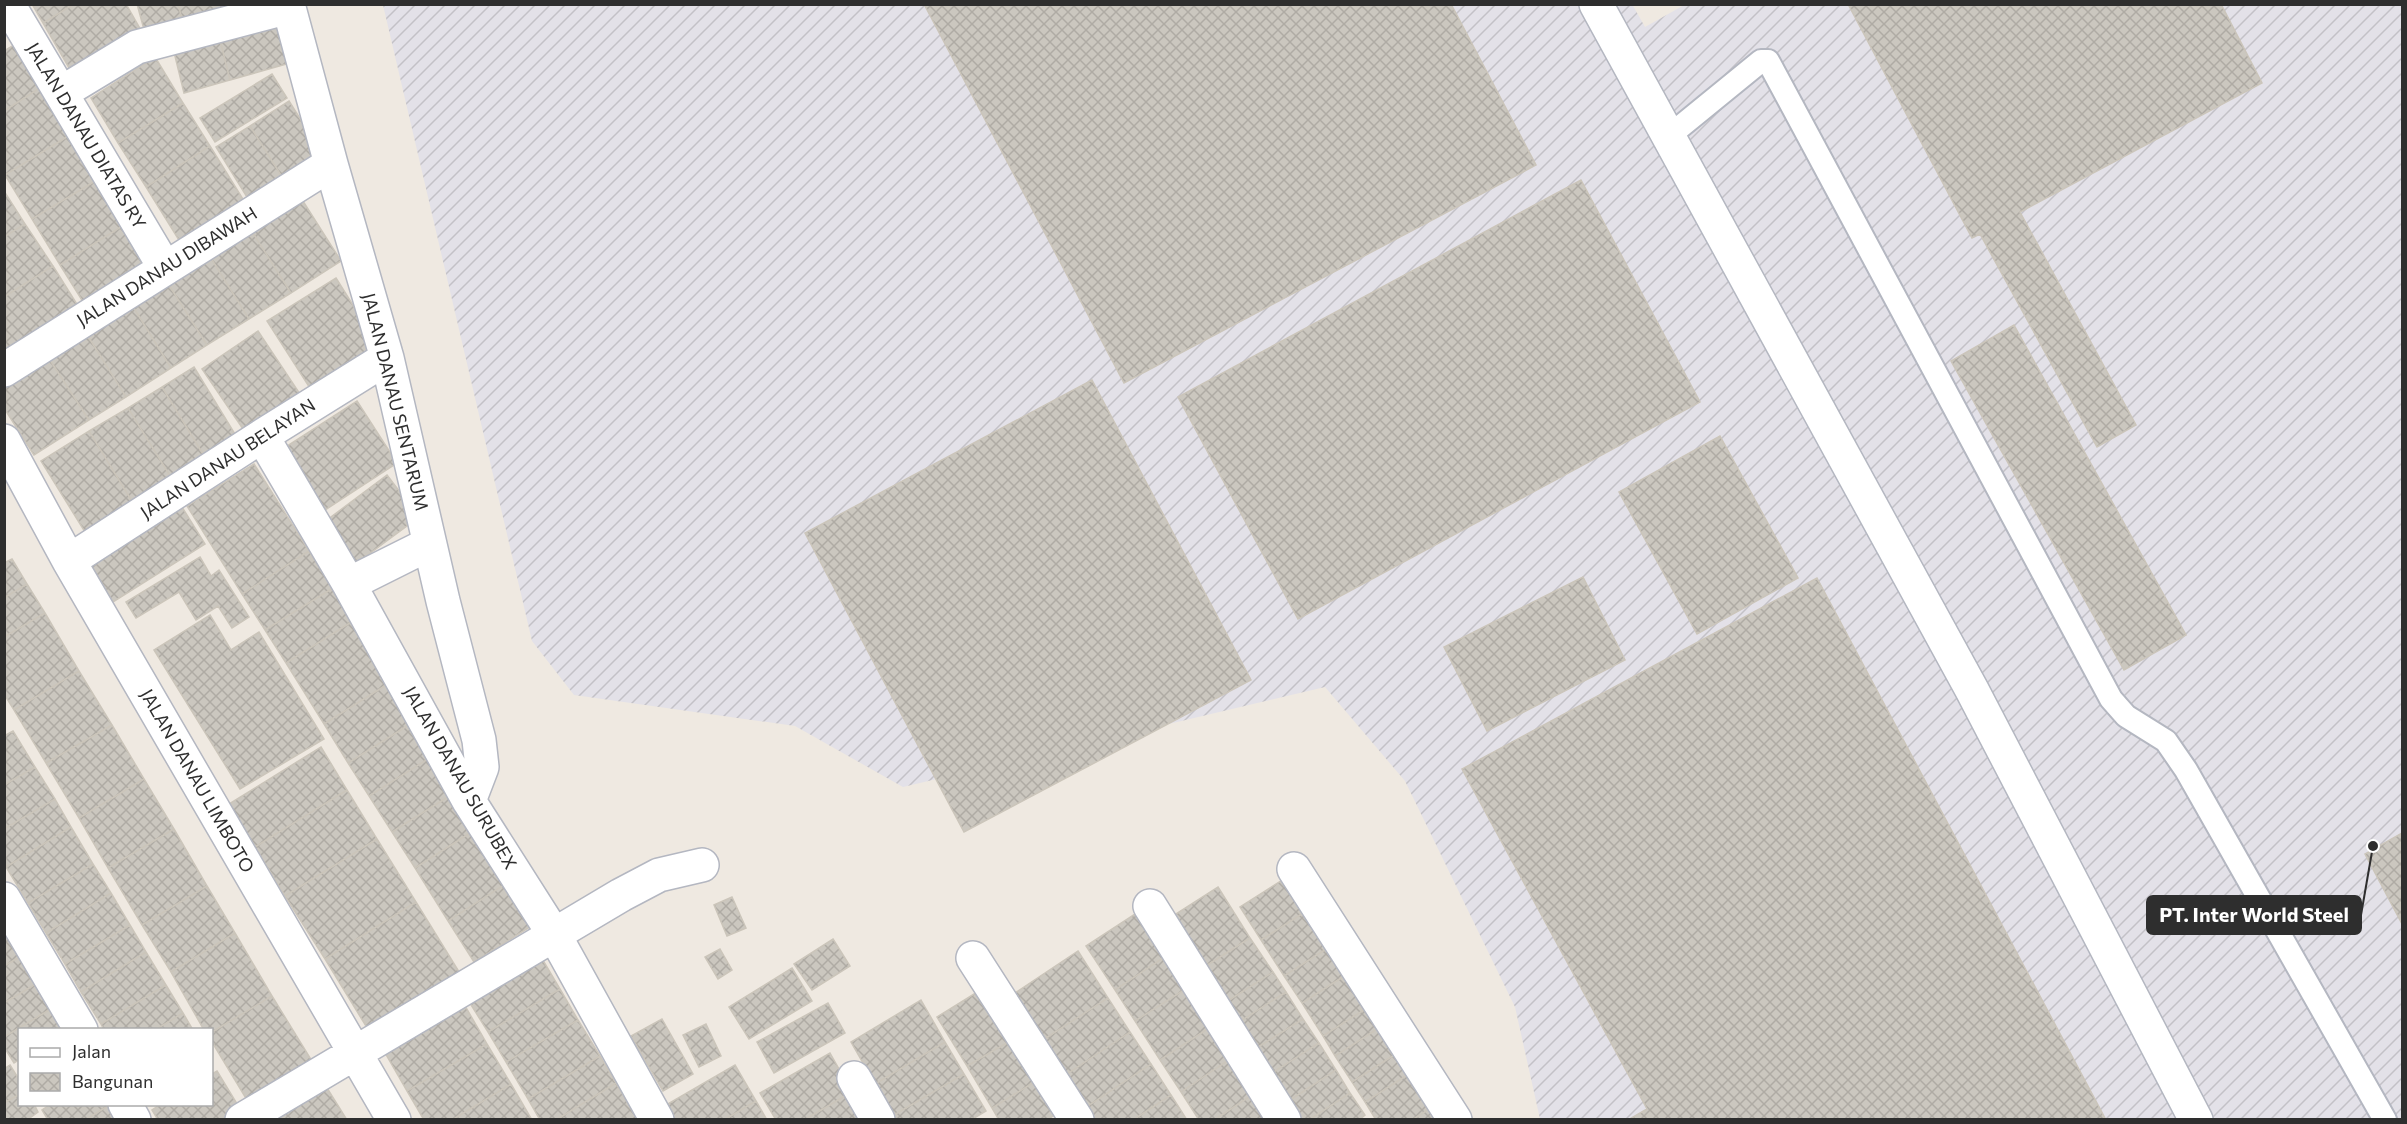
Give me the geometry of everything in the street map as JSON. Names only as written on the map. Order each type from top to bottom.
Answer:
[{"type":"street","name":"JALAN DANAU DIATAS RY","points":[[8,4],[165,268]]},
{"type":"street","points":[[1596,4],[1972,690],[2196,1119]]},
{"type":"street","points":[[61,93],[136,47],[288,6]]},
{"type":"street","name":"JALAN DANAU SENTARUM","points":[[288,6],[387,358],[429,544],[479,740],[482,767],[470,801]]},
{"type":"street","name":"JALAN DANAU DIBAWAH","points":[[4,370],[331,164]]},
{"type":"street","name":"JALAN DANAU BELAYAN","points":[[69,561],[262,435],[387,358]]},
{"type":"street","name":"JALAN DANAU SURUBEX","points":[[262,435],[349,584],[470,801],[555,936],[657,1119]]},
{"type":"street","name":"JALAN DANAU LIMBOTO","points":[[6,446],[69,561],[394,1119]]},
{"type":"street","points":[[349,584],[429,544]]},
{"type":"street","points":[[243,1119],[659,875],[702,865]]},
{"type":"street","points":[[1294,869],[1455,1119]]},
{"type":"street","points":[[4,899],[80,1028]]},
{"type":"street","points":[[1150,906],[1284,1119]]},
{"type":"street","points":[[973,958],[1077,1119]]},
{"type":"street","points":[[854,1078],[878,1119]]},
{"type":"street","points":[[126,1106],[134,1119]]},
{"type":"lane","points":[[1669,136],[1761,61],[1768,61],[2111,699],[2126,716],[2166,741],[2186,770],[2385,1119]]},
{"type":"shaded area","points":[[1632,4],[1645,27],[1686,4],[2402,5],[2402,1119],[1540,1119],[1515,1007],[1405,781],[1325,687],[903,787],[795,726],[574,695],[532,641],[383,5]]},
{"type":"building","points":[[32,4],[74,4],[43,23]]},
{"type":"building","points":[[74,4],[126,4],[142,32],[72,73],[43,23]]},
{"type":"building","points":[[137,4],[178,4],[183,23],[145,33]]},
{"type":"building","points":[[178,4],[222,4],[223,11],[183,23]]},
{"type":"building","points":[[924,4],[1451,4],[1536,165],[1124,383]]},
{"type":"building","points":[[1848,4],[2221,4],[2262,83],[2020,212],[2136,425],[2097,447],[1980,234],[1972,238]]},
{"type":"building","points":[[280,24],[290,63],[230,80],[220,40]]},
{"type":"building","points":[[220,40],[230,80],[184,93],[174,52]]},
{"type":"building","points":[[14,45],[40,88],[4,111],[4,51]]},
{"type":"building","points":[[155,57],[183,103],[118,143],[91,98]]},
{"type":"building","points":[[272,74],[287,98],[215,142],[200,118]]},
{"type":"building","points":[[40,88],[70,135],[5,175],[4,111]]},
{"type":"building","points":[[289,101],[323,155],[284,180],[250,126]]},
{"type":"building","points":[[183,103],[210,146],[146,187],[118,143]]},
{"type":"building","points":[[250,126],[284,180],[250,202],[216,147]]},
{"type":"building","points":[[70,135],[97,180],[32,219],[5,175]]},
{"type":"building","points":[[210,146],[246,204],[182,245],[146,187]]},
{"type":"building","points":[[97,180],[124,225],[60,265],[32,219]]},
{"type":"building","points":[[1581,180],[1700,402],[1298,619],[1178,397]]},
{"type":"building","points":[[4,191],[25,224],[4,237]]},
{"type":"building","points":[[301,198],[341,261],[291,293],[251,230]]},
{"type":"building","points":[[25,224],[53,266],[4,297],[4,237]]},
{"type":"building","points":[[124,225],[149,266],[85,305],[60,265]]},
{"type":"building","points":[[251,230],[291,293],[249,319],[209,255]]},
{"type":"building","points":[[209,255],[249,319],[207,345],[167,282]]},
{"type":"building","points":[[53,266],[80,309],[4,357],[4,297]]},
{"type":"building","points":[[336,278],[383,353],[315,396],[267,321]]},
{"type":"building","points":[[167,282],[207,345],[171,368],[132,305]]},
{"type":"building","points":[[132,305],[171,368],[126,397],[86,333]]},
{"type":"building","points":[[2014,325],[2186,635],[2124,670],[1951,361]]},
{"type":"building","points":[[258,331],[300,394],[245,432],[202,369]]},
{"type":"building","points":[[86,333],[126,397],[89,420],[48,357]]},
{"type":"building","points":[[48,357],[89,420],[34,455],[4,408],[4,385]]},
{"type":"building","points":[[194,367],[238,439],[206,459],[162,387]]},
{"type":"building","points":[[1092,380],[1251,680],[964,832],[805,533]]},
{"type":"building","points":[[162,387],[206,459],[172,479],[128,408]]},
{"type":"building","points":[[357,401],[397,463],[322,512],[281,450]]},
{"type":"building","points":[[128,408],[172,479],[133,503],[89,431]]},
{"type":"building","points":[[89,431],[133,503],[85,532],[41,461]]},
{"type":"building","points":[[1720,436],[1798,578],[1697,634],[1619,492]]},
{"type":"building","points":[[254,464],[309,551],[242,594],[187,506]]},
{"type":"building","points":[[387,475],[419,517],[350,568],[319,526]]},
{"type":"building","points":[[182,507],[205,544],[113,602],[90,564]]},
{"type":"building","points":[[309,551],[333,588],[265,630],[242,594]]},
{"type":"building","points":[[200,557],[211,576],[219,570],[249,617],[232,628],[218,606],[196,620],[179,592],[136,618],[126,602]]},
{"type":"building","points":[[12,559],[27,584],[4,598],[4,563]]},
{"type":"building","points":[[1583,577],[1625,660],[1487,731],[1444,647]]},
{"type":"building","points":[[1817,578],[2106,1120],[1628,1120],[1647,1109],[1462,769]]},
{"type":"building","points":[[27,584],[45,613],[4,637],[4,598]]},
{"type":"building","points":[[333,588],[353,621],[286,663],[265,630]]},
{"type":"building","points":[[45,613],[79,671],[14,710],[4,694],[4,637]]},
{"type":"building","points":[[210,615],[231,650],[259,632],[324,739],[240,789],[154,650]]},
{"type":"building","points":[[353,621],[391,682],[324,724],[286,663]]},
{"type":"building","points":[[79,671],[112,725],[46,763],[14,710]]},
{"type":"building","points":[[391,682],[415,721],[348,763],[324,724]]},
{"type":"building","points":[[415,721],[436,754],[369,796],[348,763]]},
{"type":"building","points":[[112,725],[144,779],[79,818],[46,763]]},
{"type":"building","points":[[13,731],[35,767],[4,785],[4,736]]},
{"type":"building","points":[[321,747],[347,790],[255,847],[229,804]]},
{"type":"building","points":[[436,754],[459,790],[392,832],[369,796]]},
{"type":"building","points":[[35,767],[55,799],[4,829],[4,785]]},
{"type":"building","points":[[144,779],[174,829],[108,868],[79,818]]},
{"type":"building","points":[[347,790],[377,839],[285,896],[255,847]]},
{"type":"building","points":[[459,790],[481,826],[415,868],[392,832]]},
{"type":"building","points":[[55,799],[71,827],[6,867],[4,829]]},
{"type":"building","points":[[481,826],[515,878],[448,921],[415,868]]},
{"type":"building","points":[[71,827],[93,864],[28,903],[6,867]]},
{"type":"building","points":[[174,829],[207,886],[142,925],[108,868]]},
{"type":"building","points":[[2402,833],[2402,924],[2365,854]]},
{"type":"building","points":[[377,839],[416,902],[325,959],[285,896]]},
{"type":"building","points":[[93,864],[111,893],[46,933],[28,903]]},
{"type":"building","points":[[1287,877],[1308,910],[1261,940],[1240,907]]},
{"type":"building","points":[[515,878],[541,920],[474,962],[448,921]]},
{"type":"building","points":[[207,886],[235,933],[171,972],[142,925]]},
{"type":"building","points":[[1218,887],[1250,938],[1198,971],[1165,921]]},
{"type":"building","points":[[111,893],[130,925],[65,964],[46,933]]},
{"type":"building","points":[[732,897],[746,928],[727,936],[714,905]]},
{"type":"building","points":[[416,902],[461,975],[369,1031],[325,959]]},
{"type":"building","points":[[1308,910],[1331,946],[1284,976],[1261,940]]},
{"type":"building","points":[[1135,914],[1163,958],[1115,990],[1086,946]]},
{"type":"building","points":[[130,925],[146,952],[81,992],[65,964]]},
{"type":"building","points":[[4,930],[23,955],[4,966]]},
{"type":"building","points":[[235,933],[272,996],[213,1031],[213,1028],[203,1028],[171,972]]},
{"type":"building","points":[[1250,938],[1273,972],[1220,1006],[1198,971]]},
{"type":"building","points":[[833,939],[850,966],[812,990],[794,964]]},
{"type":"building","points":[[1331,946],[1349,973],[1302,1003],[1284,976]]},
{"type":"building","points":[[720,949],[732,970],[718,979],[705,957]]},
{"type":"building","points":[[1078,951],[1108,998],[1035,1045],[1006,999]]},
{"type":"building","points":[[146,952],[166,985],[101,1024],[81,992]]},
{"type":"building","points":[[23,955],[39,982],[4,1003],[4,966]]},
{"type":"building","points":[[541,957],[560,989],[488,1032],[468,1000]]},
{"type":"building","points":[[1163,958],[1184,990],[1135,1021],[1115,990]]},
{"type":"building","points":[[792,968],[812,1001],[749,1039],[729,1007]]},
{"type":"building","points":[[1273,972],[1286,992],[1233,1026],[1220,1006]]},
{"type":"building","points":[[1349,973],[1370,1006],[1323,1036],[1302,1003]]},
{"type":"building","points":[[39,982],[54,1007],[4,1037],[4,1003]]},
{"type":"building","points":[[166,985],[183,1013],[158,1028],[103,1028],[101,1024]]},
{"type":"building","points":[[560,989],[578,1020],[506,1062],[488,1032]]},
{"type":"building","points":[[982,989],[1012,1040],[967,1066],[937,1017]]},
{"type":"building","points":[[1184,990],[1209,1028],[1160,1060],[1135,1021]]},
{"type":"building","points":[[1286,992],[1303,1019],[1250,1052],[1233,1026]]},
{"type":"building","points":[[272,996],[315,1066],[250,1105],[213,1044],[213,1031]]},
{"type":"building","points":[[1108,998],[1130,1032],[1058,1080],[1035,1045]]},
{"type":"building","points":[[921,1000],[945,1042],[875,1084],[851,1042]]},
{"type":"building","points":[[828,1003],[845,1033],[774,1073],[757,1042]]},
{"type":"building","points":[[464,1004],[487,1044],[407,1091],[384,1051]]},
{"type":"building","points":[[1370,1006],[1382,1026],[1335,1056],[1323,1036]]},
{"type":"building","points":[[54,1007],[67,1028],[19,1028]]},
{"type":"building","points":[[183,1013],[192,1028],[158,1028]]},
{"type":"building","points":[[662,1019],[693,1074],[663,1091],[631,1036]]},
{"type":"building","points":[[1303,1019],[1319,1043],[1266,1077],[1250,1052]]},
{"type":"building","points":[[578,1020],[600,1056],[528,1099],[506,1062]]},
{"type":"building","points":[[706,1024],[721,1056],[699,1067],[683,1035]]},
{"type":"building","points":[[1382,1026],[1399,1052],[1352,1082],[1335,1056]]},
{"type":"building","points":[[1209,1028],[1230,1059],[1181,1092],[1160,1060]]},
{"type":"building","points":[[18,1029],[18,1060],[14,1063],[4,1047],[4,1037]]},
{"type":"building","points":[[1130,1032],[1151,1064],[1079,1112],[1058,1080]]},
{"type":"building","points":[[1012,1040],[1036,1081],[992,1108],[967,1066]]},
{"type":"building","points":[[945,1042],[964,1074],[894,1115],[875,1084]]},
{"type":"building","points":[[1319,1043],[1336,1070],[1284,1104],[1266,1077]]},
{"type":"building","points":[[487,1044],[511,1084],[452,1120],[424,1120],[407,1091]]},
{"type":"building","points":[[1399,1052],[1412,1072],[1365,1102],[1352,1082]]},
{"type":"building","points":[[830,1053],[852,1092],[804,1120],[776,1120],[760,1093]]},
{"type":"building","points":[[600,1056],[616,1083],[556,1120],[540,1120],[528,1099]]},
{"type":"building","points":[[1230,1059],[1252,1095],[1214,1120],[1199,1120],[1181,1092]]},
{"type":"building","points":[[1151,1064],[1171,1095],[1133,1120],[1084,1120],[1079,1112]]},
{"type":"building","points":[[10,1065],[18,1078],[18,1095],[4,1103],[4,1069]]},
{"type":"building","points":[[735,1065],[756,1101],[724,1120],[674,1120],[666,1105]]},
{"type":"building","points":[[1336,1070],[1350,1093],[1309,1120],[1293,1120],[1284,1104]]},
{"type":"building","points":[[217,1071],[242,1112],[230,1120],[158,1120],[152,1110],[158,1106],[213,1106],[213,1073]]},
{"type":"building","points":[[1412,1072],[1434,1106],[1412,1120],[1376,1120],[1365,1102]]},
{"type":"building","points":[[964,1074],[986,1111],[971,1120],[897,1120],[894,1115]]},
{"type":"building","points":[[1036,1081],[1056,1114],[1047,1120],[999,1120],[992,1108]]},
{"type":"building","points":[[616,1083],[637,1119],[556,1120]]},
{"type":"building","points":[[511,1084],[532,1120],[452,1120]]},
{"type":"building","points":[[327,1088],[347,1120],[275,1120]]},
{"type":"building","points":[[852,1092],[868,1120],[804,1120]]},
{"type":"building","points":[[1350,1093],[1365,1115],[1359,1120],[1309,1120]]},
{"type":"building","points":[[18,1095],[18,1106],[35,1106],[38,1112],[27,1120],[4,1120],[4,1103]]},
{"type":"building","points":[[1171,1095],[1187,1120],[1133,1120]]},
{"type":"building","points":[[1252,1095],[1268,1120],[1214,1120]]},
{"type":"building","points":[[756,1101],[767,1120],[724,1120]]},
{"type":"building","points":[[48,1106],[108,1106],[85,1120],[48,1120],[42,1110]]},
{"type":"building","points":[[108,1106],[112,1106],[122,1120],[85,1120]]},
{"type":"building","points":[[1434,1106],[1443,1120],[1412,1120]]},
{"type":"place","name":"PT. Inter World Steel","points":[[2373,846]]}]
